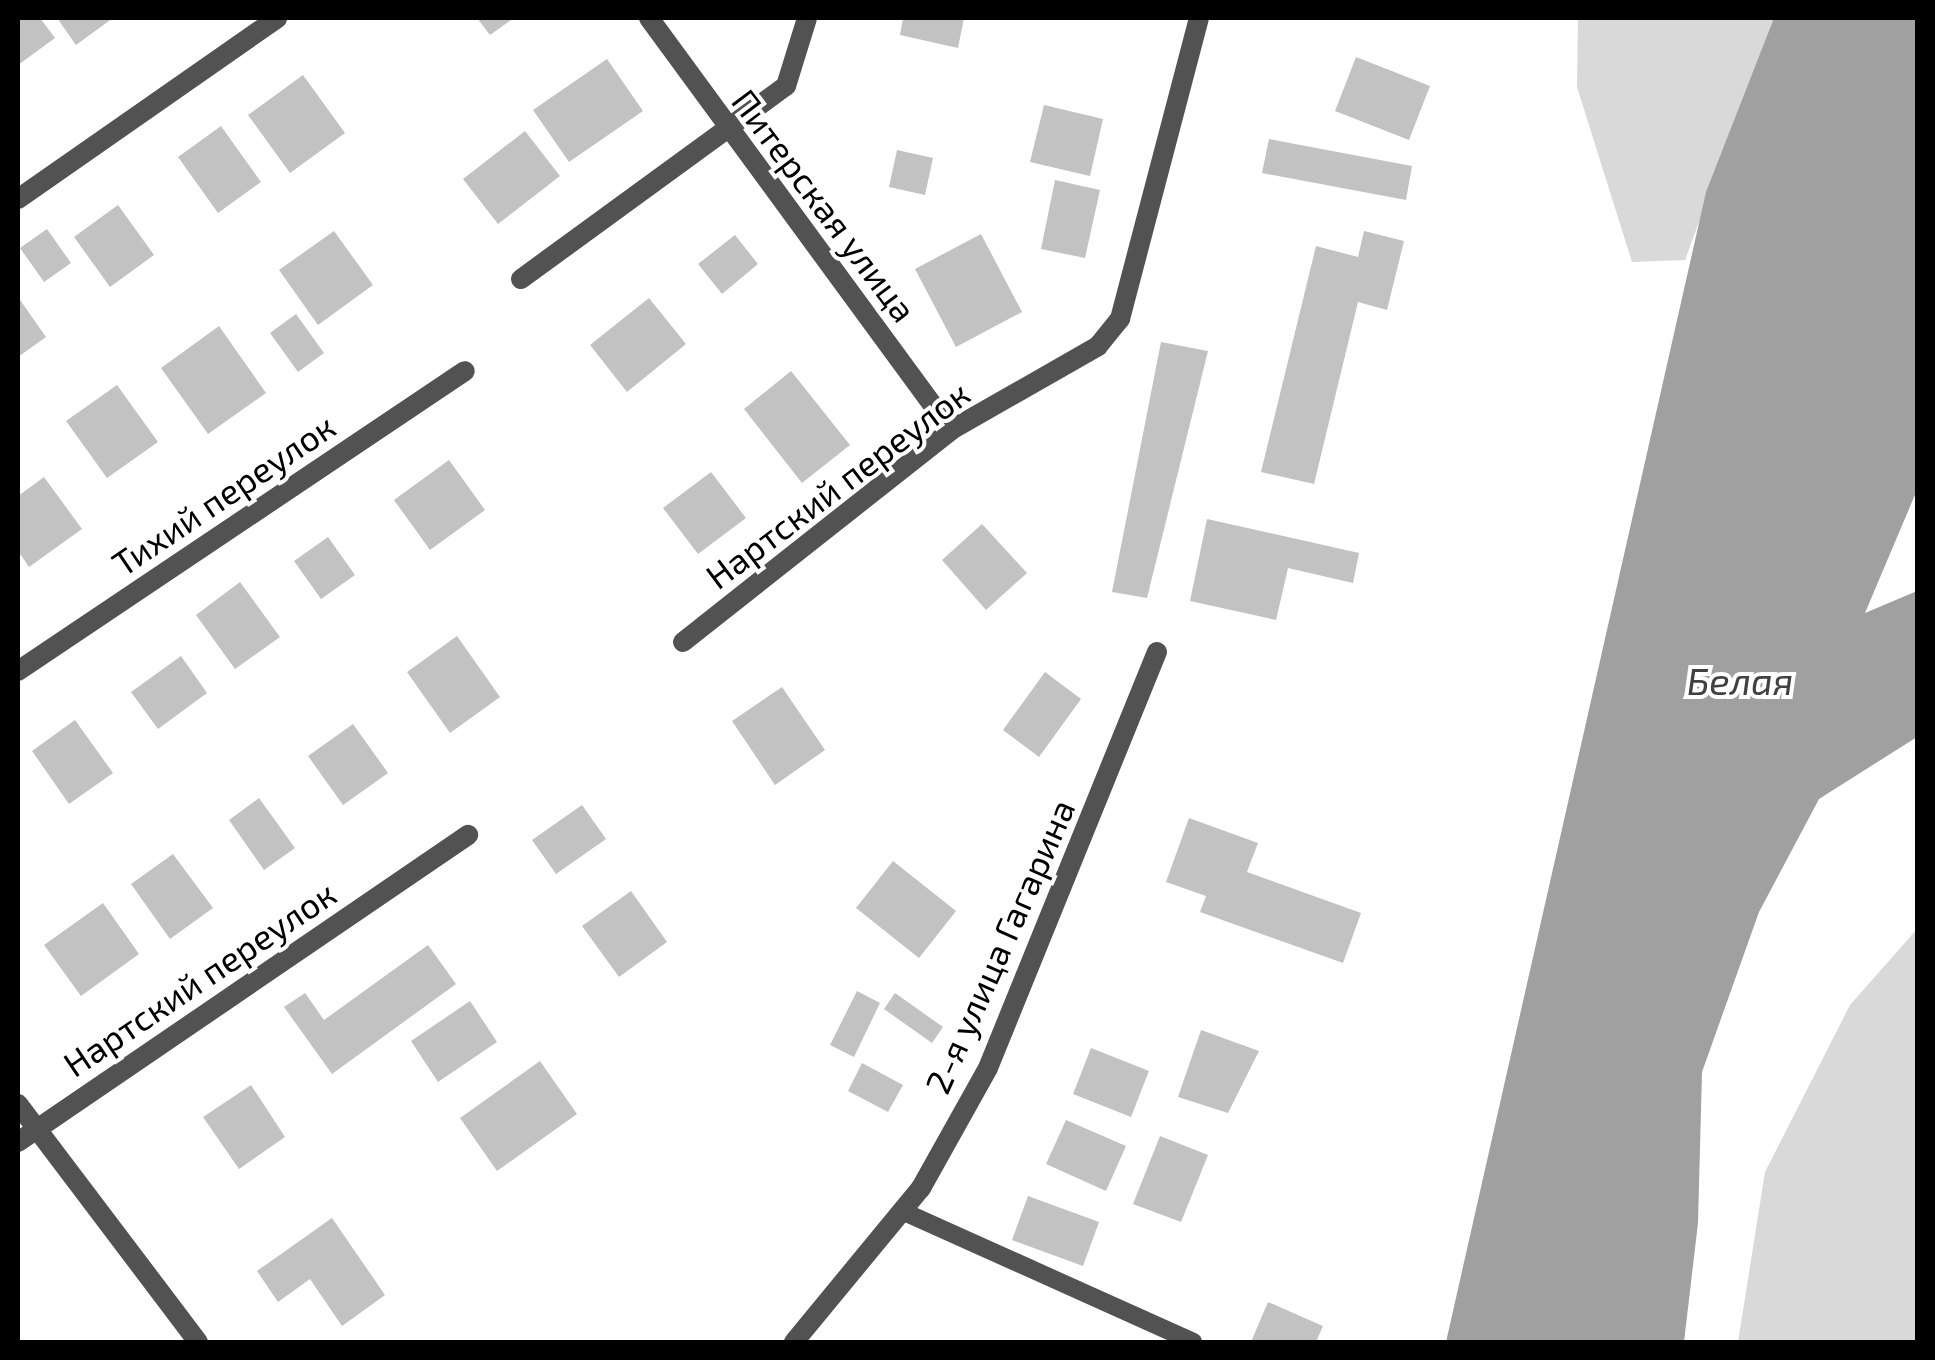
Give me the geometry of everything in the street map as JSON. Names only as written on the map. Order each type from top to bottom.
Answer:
[{"type":"street","points":[[18,199],[277,18]]},
{"type":"street","name":"Питерская улица","points":[[649,18],[728,131],[951,430]]},
{"type":"street","points":[[521,280],[786,86],[807,18]]},
{"type":"street","name":"Нартский переулок","points":[[683,642],[951,430],[1098,346],[1120,319],[1199,18]]},
{"type":"street","name":"Тихий переулок","points":[[18,671],[464,371]]},
{"type":"street","name":"2-я улица Гагарина","points":[[794,1342],[902,1211],[988,1068],[1157,652]]},
{"type":"street","name":"Нартский переулок","points":[[18,1142],[468,834]]},
{"type":"street","points":[[18,1104],[198,1342]]},
{"type":"lane","points":[[902,1211],[1193,1342]]},
{"type":"shaded area","points":[[1578,18],[1774,18],[1685,260],[1632,262],[1577,87]]},
{"type":"shaded area","points":[[1917,929],[1917,1342],[1738,1342],[1765,1172],[1850,1005]]},
{"type":"water","name":"Белая","points":[[1774,18],[1917,18],[1917,490],[1865,613],[1917,591],[1917,737],[1819,799],[1759,912],[1702,1072],[1698,1223],[1684,1342],[1446,1342],[1706,192]]},
{"type":"building","points":[[18,18],[40,18],[55,38],[18,65]]},
{"type":"building","points":[[57,18],[113,18],[76,45]]},
{"type":"building","points":[[477,18],[514,18],[490,35]]},
{"type":"building","points":[[903,18],[964,18],[958,48],[900,35]]},
{"type":"building","points":[[1356,57],[1430,86],[1409,140],[1335,111]]},
{"type":"building","points":[[607,59],[643,111],[569,162],[533,110]]},
{"type":"building","points":[[303,75],[345,133],[290,173],[248,115]]},
{"type":"building","points":[[1044,105],[1103,119],[1090,176],[1030,162]]},
{"type":"building","points":[[221,126],[261,182],[218,213],[178,157]]},
{"type":"building","points":[[525,131],[560,176],[498,224],[463,179]]},
{"type":"building","points":[[1269,139],[1412,166],[1406,200],[1262,173]]},
{"type":"building","points":[[897,150],[933,158],[925,195],[889,187]]},
{"type":"building","points":[[1055,180],[1100,190],[1085,258],[1041,249]]},
{"type":"building","points":[[118,205],[154,255],[110,287],[74,237]]},
{"type":"building","points":[[47,229],[71,263],[44,282],[20,248]]},
{"type":"building","points":[[334,231],[373,285],[318,325],[279,270]]},
{"type":"building","points":[[1364,231],[1404,241],[1387,310],[1358,302],[1314,484],[1261,472],[1316,246],[1358,257]]},
{"type":"building","points":[[981,234],[1022,312],[956,347],[915,269]]},
{"type":"building","points":[[735,235],[758,264],[722,294],[698,264]]},
{"type":"building","points":[[18,297],[46,337],[18,357]]},
{"type":"building","points":[[649,298],[686,344],[627,392],[590,345]]},
{"type":"building","points":[[296,314],[324,353],[298,372],[270,333]]},
{"type":"building","points":[[219,326],[266,393],[208,434],[161,368]]},
{"type":"building","points":[[1161,342],[1208,351],[1147,598],[1112,592]]},
{"type":"building","points":[[791,371],[850,445],[802,483],[744,409]]},
{"type":"building","points":[[117,385],[158,442],[107,478],[66,421]]},
{"type":"building","points":[[449,460],[485,510],[430,550],[394,500]]},
{"type":"building","points":[[711,472],[746,518],[698,554],[663,508]]},
{"type":"building","points":[[44,477],[82,529],[29,567],[18,551],[18,496]]},
{"type":"building","points":[[1207,519],[1359,553],[1353,583],[1288,568],[1276,620],[1190,601]]},
{"type":"building","points":[[982,524],[1027,573],[986,610],[942,560]]},
{"type":"building","points":[[328,537],[355,575],[321,599],[294,561]]},
{"type":"building","points":[[240,582],[280,637],[235,669],[196,615]]},
{"type":"building","points":[[457,636],[500,697],[450,733],[407,672]]},
{"type":"building","points":[[181,656],[207,693],[158,729],[131,692]]},
{"type":"building","points":[[1045,672],[1081,699],[1039,757],[1003,730]]},
{"type":"building","points":[[782,687],[825,750],[775,785],[732,721]]},
{"type":"building","points":[[75,720],[113,773],[69,804],[32,751]]},
{"type":"building","points":[[353,724],[388,773],[343,805],[308,756]]},
{"type":"building","points":[[259,798],[295,848],[264,870],[229,820]]},
{"type":"building","points":[[582,805],[606,839],[556,874],[532,840]]},
{"type":"building","points":[[1189,818],[1258,843],[1247,872],[1361,913],[1343,963],[1200,912],[1206,896],[1166,882]]},
{"type":"building","points":[[173,854],[213,908],[170,939],[131,884]]},
{"type":"building","points":[[893,861],[956,911],[919,958],[856,908]]},
{"type":"building","points":[[631,891],[667,942],[619,977],[582,926]]},
{"type":"building","points":[[103,903],[139,954],[81,996],[44,945]]},
{"type":"building","points":[[428,945],[456,984],[332,1074],[284,1007],[305,993],[324,1020]]},
{"type":"building","points":[[857,991],[880,1003],[854,1057],[830,1045]]},
{"type":"building","points":[[895,993],[943,1027],[932,1043],[884,1009]]},
{"type":"building","points":[[470,1001],[497,1042],[438,1082],[411,1041]]},
{"type":"building","points":[[1201,1030],[1259,1051],[1228,1113],[1178,1097]]},
{"type":"building","points":[[1091,1048],[1149,1071],[1131,1117],[1073,1094]]},
{"type":"building","points":[[540,1061],[577,1114],[497,1171],[460,1118]]},
{"type":"building","points":[[862,1063],[903,1085],[888,1112],[848,1091]]},
{"type":"building","points":[[251,1085],[285,1137],[239,1169],[203,1117]]},
{"type":"building","points":[[1066,1120],[1126,1146],[1106,1191],[1046,1164]]},
{"type":"building","points":[[1160,1136],[1208,1155],[1181,1222],[1133,1204]]},
{"type":"building","points":[[1028,1196],[1099,1222],[1083,1266],[1012,1240]]},
{"type":"building","points":[[332,1218],[385,1295],[342,1326],[310,1279],[278,1302],[257,1271]]},
{"type":"building","points":[[1268,1302],[1323,1326],[1316,1342],[1251,1342]]}]
